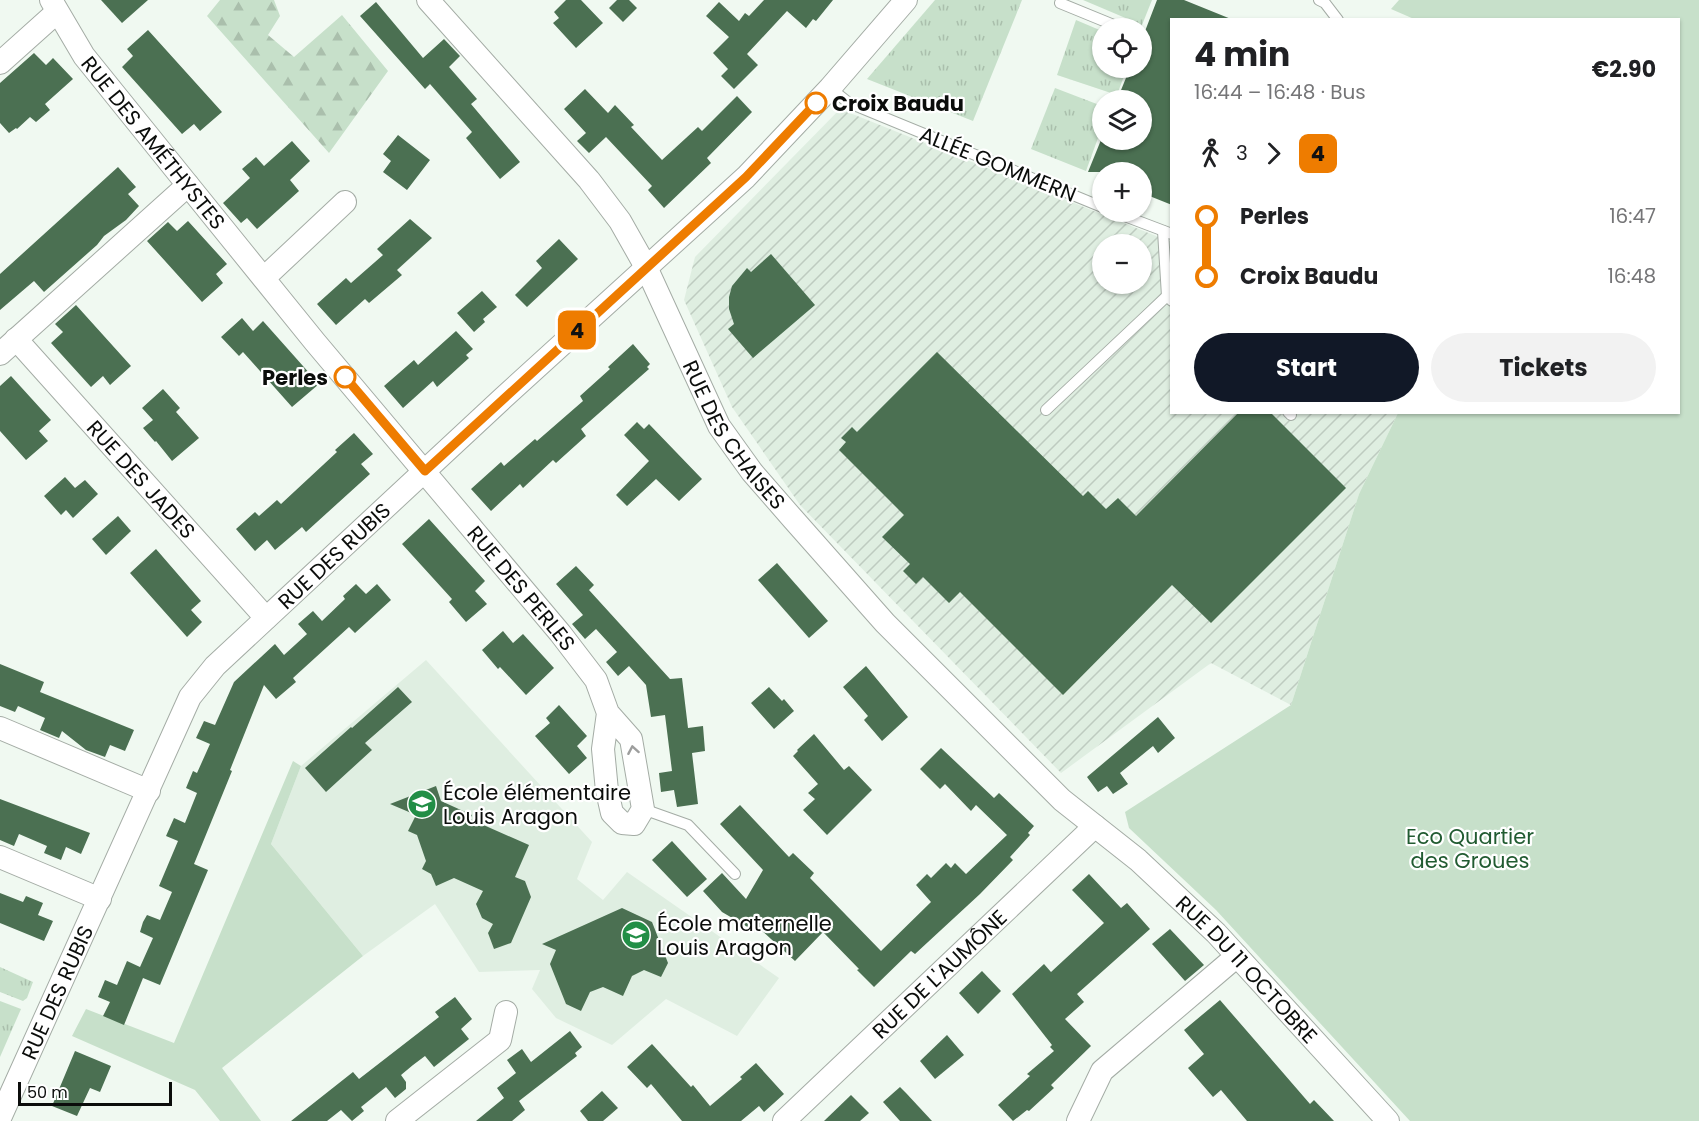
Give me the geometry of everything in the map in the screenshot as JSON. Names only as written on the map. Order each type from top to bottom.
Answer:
[{"type":"street","name":"RUE DES CHAISES","points":[[428,0],[589,180],[620,221],[646,267],[720,426],[752,472],[885,623],[1062,800],[1095,826]]},
{"type":"street","name":"RUE DES RUBIS","points":[[0,1118],[190,697],[215,666],[746,177],[830,88],[906,0]]},
{"type":"street","points":[[0,63],[54,6]]},
{"type":"street","name":"RUE DES AMÉTHYSTES","points":[[54,6],[84,56],[264,278],[425,471]]},
{"type":"street","points":[[8,347],[188,185]]},
{"type":"street","points":[[264,278],[345,202]]},
{"type":"street","name":"RUE DES JADES","points":[[8,347],[266,618]]},
{"type":"street","name":"RUE DES PERLES","points":[[425,471],[560,633],[596,680],[608,713],[631,740],[643,809],[634,824],[622,823],[612,813],[603,749],[608,713]]},
{"type":"street","points":[[0,728],[149,790]]},
{"type":"street","name":"RUE DU 11 OCTOBRE","points":[[1095,826],[1138,860],[1216,933],[1388,1121]]},
{"type":"street","name":"RUE DE L'AUMÔNE","points":[[784,1121],[1095,826]]},
{"type":"street","name":"RUE DES RUBIS","points":[[0,858],[100,899]]},
{"type":"street","points":[[1078,1121],[1102,1071],[1237,956]]},
{"type":"street","points":[[404,1118],[500,1040],[506,1012]]},
{"type":"lane","points":[[1319,0],[1325,3],[1336,18]]},
{"type":"lane","points":[[1060,3],[1097,18]]},
{"type":"lane","name":"ALLÉE GOMMERN","points":[[830,88],[849,103],[1092,203]]},
{"type":"lane","points":[[1047,410],[1169,298],[1167,233],[1139,222]]},
{"type":"lane","points":[[643,809],[688,825],[735,874]]},
{"type":"shaded area","points":[[840,109],[1092,210],[1092,222],[1121,222],[1151,234],[1092,234],[1092,294],[1152,294],[1152,234],[1170,242],[1170,414],[1398,414],[1359,494],[1291,705],[1211,663],[1061,773],[800,505],[732,407],[684,300],[695,257]]},
{"type":"shaded area","name":"École élémentaire Louis Aragon","points":[[426,660],[592,842],[577,879],[603,900],[627,872],[779,978],[737,1036],[666,999],[612,1045],[556,1018],[532,989],[540,970],[479,972],[435,904],[363,956],[271,844],[301,766]]},
{"type":"green space","points":[[220,0],[274,0],[280,16],[268,35],[294,57],[342,15],[388,71],[329,153],[207,16]]},
{"type":"green space","points":[[935,0],[1022,0],[973,121],[867,79]]},
{"type":"green space","points":[[1083,0],[1152,0],[1145,18],[1125,18]]},
{"type":"green space","name":"Eco Quartier des Groues","points":[[1399,0],[1699,0],[1699,1121],[1410,1121],[1216,910],[1129,828],[1125,812],[1291,705],[1359,494],[1398,414],[1680,414],[1680,18],[1412,18],[1391,9]]},
{"type":"green space","points":[[1076,20],[1092,27],[1092,78],[1123,78],[1119,90],[1102,90],[1057,75]]},
{"type":"green space","points":[[1055,88],[1092,102],[1094,150],[1086,171],[1031,149]]},
{"type":"green space","points":[[293,761],[301,766],[271,844],[363,956],[222,1068],[261,1121],[220,1121],[195,1090],[72,1036],[86,1009],[174,1043]]},
{"type":"green space","points":[[0,967],[33,982],[27,998],[23,1001],[0,992]]},
{"type":"green space","points":[[0,1001],[21,1009],[0,1057]]},
{"type":"building","points":[[101,0],[148,0],[122,23]]},
{"type":"building","points":[[566,0],[581,0],[603,23],[576,48],[553,23],[559,18],[554,12]]},
{"type":"building","points":[[617,0],[629,0],[637,8],[623,22],[609,8]]},
{"type":"building","points":[[764,0],[833,0],[816,21],[813,19],[806,28],[787,11],[747,54],[758,65],[734,89],[721,76],[728,69],[713,53],[729,37],[706,16],[719,2],[739,21],[745,13],[749,16]]},
{"type":"building","points":[[1157,0],[1184,0],[1229,18],[1170,18],[1170,204],[1152,197],[1152,162],[1092,162],[1097,150],[1152,150],[1152,90],[1121,90],[1126,78],[1152,78],[1152,18],[1150,18]]},
{"type":"building","points":[[376,2],[423,58],[444,39],[460,56],[449,67],[477,99],[471,104],[520,162],[500,179],[466,138],[472,132],[430,84],[425,89],[360,16]]},
{"type":"building","points":[[148,30],[222,112],[200,131],[194,124],[182,134],[122,67],[133,56],[127,49]]},
{"type":"building","points":[[34,53],[46,65],[53,58],[73,79],[45,104],[50,110],[36,122],[30,117],[9,133],[0,123],[0,83]]},
{"type":"building","points":[[585,89],[608,113],[615,105],[634,125],[631,127],[662,160],[698,127],[702,131],[737,96],[752,112],[707,158],[711,163],[664,208],[648,190],[652,186],[606,137],[589,153],[577,141],[586,133],[564,109]]},
{"type":"building","points":[[398,135],[430,160],[407,190],[383,172],[391,161],[383,154]]},
{"type":"building","points":[[292,141],[310,161],[290,180],[299,191],[257,229],[247,218],[241,223],[223,203],[250,178],[242,169],[256,157],[264,166]]},
{"type":"building","points":[[118,167],[136,187],[128,194],[139,206],[44,292],[34,281],[0,310],[0,274]]},
{"type":"building","points":[[410,219],[432,238],[397,270],[402,275],[369,303],[365,299],[336,325],[317,304],[346,278],[351,283],[383,255],[377,249]]},
{"type":"building","points":[[188,221],[227,264],[216,274],[223,283],[202,302],[147,241],[168,222],[177,231]]},
{"type":"building","points":[[559,239],[578,259],[527,307],[515,295],[542,268],[536,261]]},
{"type":"building","points":[[771,254],[815,305],[753,358],[728,329],[734,324],[729,309],[729,297],[732,286],[747,268],[751,272]]},
{"type":"building","points":[[482,291],[497,307],[483,319],[485,322],[474,332],[457,313]]},
{"type":"building","points":[[76,305],[131,366],[110,385],[103,376],[91,387],[51,343],[63,332],[55,324]]},
{"type":"building","points":[[242,318],[253,331],[263,321],[319,384],[292,407],[243,352],[239,356],[221,337]]},
{"type":"building","points":[[456,331],[473,349],[466,355],[469,358],[437,387],[433,381],[403,408],[384,386],[414,360],[418,365]]},
{"type":"building","points":[[633,344],[650,364],[647,367],[649,369],[581,429],[586,436],[556,463],[553,460],[523,488],[520,484],[491,511],[471,489],[501,462],[504,466],[535,439],[537,441],[583,401],[580,396]]},
{"type":"building","points":[[937,352],[1083,496],[1088,491],[1106,509],[1118,498],[1136,516],[1237,414],[1272,414],[1346,488],[1211,623],[1172,585],[1063,695],[960,592],[949,603],[923,577],[916,584],[903,571],[910,564],[882,537],[904,515],[839,450],[846,442],[841,438],[852,427],[857,432]]},
{"type":"building","points":[[11,376],[51,420],[39,431],[48,441],[26,460],[0,431],[0,386]]},
{"type":"building","points":[[163,389],[180,408],[176,412],[199,438],[172,461],[143,428],[153,420],[142,408]]},
{"type":"building","points":[[637,422],[644,429],[649,424],[702,479],[679,501],[656,479],[627,506],[616,495],[649,461],[624,435]]},
{"type":"building","points":[[354,433],[373,454],[361,464],[370,474],[306,532],[302,527],[275,550],[267,540],[255,551],[236,529],[255,512],[259,516],[277,500],[281,504]]},
{"type":"building","points":[[65,477],[75,488],[85,480],[98,494],[73,518],[66,510],[61,515],[44,496]]},
{"type":"building","points":[[118,516],[131,531],[106,555],[92,539]]},
{"type":"building","points":[[429,519],[485,581],[475,591],[487,604],[466,622],[449,602],[452,599],[402,544]]},
{"type":"building","points":[[156,549],[201,601],[191,610],[202,622],[187,637],[130,573]]},
{"type":"building","points":[[777,563],[828,621],[809,638],[758,580]]},
{"type":"building","points":[[576,566],[594,585],[589,590],[670,679],[682,678],[688,728],[703,726],[705,751],[692,753],[698,804],[677,807],[674,790],[661,792],[659,773],[672,771],[665,715],[651,717],[646,685],[629,666],[618,676],[606,662],[617,652],[596,629],[585,639],[572,624],[583,615],[556,584]]},
{"type":"building","points":[[356,584],[366,594],[377,584],[391,600],[355,633],[349,627],[293,678],[296,682],[276,699],[264,685],[194,864],[208,870],[160,985],[143,978],[124,1025],[103,1016],[110,1002],[98,997],[105,980],[117,985],[127,961],[140,967],[153,938],[140,932],[143,922],[147,915],[160,920],[172,892],[159,886],[178,841],[166,836],[174,818],[185,823],[197,793],[186,788],[193,771],[197,773],[210,744],[196,738],[204,721],[215,725],[234,682],[275,644],[284,655],[307,634],[298,624],[313,611],[322,621],[345,599],[343,596]]},
{"type":"building","points":[[503,631],[513,643],[523,634],[554,668],[526,695],[500,667],[498,669],[482,650]]},
{"type":"building","points":[[0,664],[44,682],[40,692],[134,730],[125,751],[110,745],[105,757],[86,750],[62,731],[59,738],[40,730],[45,718],[18,706],[15,712],[0,706]]},
{"type":"building","points":[[866,666],[908,717],[882,741],[864,720],[868,716],[843,687]]},
{"type":"building","points":[[398,687],[412,702],[365,743],[372,750],[326,792],[305,768]]},
{"type":"building","points":[[769,687],[794,711],[774,729],[751,703]]},
{"type":"building","points":[[559,705],[587,736],[577,746],[587,758],[569,774],[535,736],[550,723],[546,718]]},
{"type":"building","points":[[1158,717],[1175,738],[1158,753],[1153,746],[1120,773],[1128,784],[1113,794],[1107,786],[1098,792],[1087,777]]},
{"type":"building","points":[[814,734],[844,770],[849,766],[872,790],[827,835],[803,810],[815,799],[808,793],[818,784],[793,756]]},
{"type":"building","points":[[941,748],[994,798],[999,793],[1034,826],[1028,833],[1030,835],[1010,857],[1013,860],[980,894],[915,954],[911,951],[874,987],[823,932],[795,961],[760,929],[758,933],[722,912],[703,891],[722,873],[746,899],[763,870],[720,824],[740,805],[789,857],[793,853],[814,873],[810,878],[881,951],[931,902],[916,885],[927,874],[931,878],[946,863],[951,868],[955,863],[966,874],[1007,835],[976,805],[971,811],[945,784],[940,789],[920,769]]},
{"type":"building","points":[[436,786],[441,801],[472,815],[470,819],[529,845],[515,877],[525,881],[531,897],[511,943],[494,949],[488,933],[493,924],[482,918],[476,904],[483,891],[454,878],[436,886],[431,874],[422,869],[426,861],[417,835],[408,831],[416,815],[390,804]]},
{"type":"building","points":[[0,799],[90,833],[81,854],[66,847],[61,860],[44,853],[47,846],[19,834],[14,846],[0,840]]},
{"type":"building","points":[[672,841],[707,879],[687,897],[652,860]]},
{"type":"building","points":[[1089,874],[1121,908],[1127,903],[1150,929],[1077,994],[1084,1002],[1065,1019],[1091,1046],[1051,1085],[1054,1088],[1029,1111],[1027,1110],[1013,1121],[998,1105],[1030,1076],[1027,1074],[1054,1051],[1050,1047],[1052,1045],[1012,994],[1044,964],[1051,972],[1104,923],[1072,890]]},
{"type":"building","points":[[0,893],[23,902],[26,896],[43,903],[38,915],[53,921],[44,941],[0,923]]},
{"type":"building","points":[[622,908],[652,922],[668,963],[661,977],[644,970],[632,976],[623,996],[603,987],[590,992],[581,1011],[566,1004],[550,964],[556,950],[542,944]]},
{"type":"building","points":[[1170,929],[1204,965],[1185,981],[1152,944]]},
{"type":"building","points":[[982,971],[1001,991],[978,1014],[959,993]]},
{"type":"building","points":[[455,997],[472,1019],[461,1029],[469,1039],[434,1067],[425,1056],[413,1065],[401,1075],[406,1082],[406,1089],[395,1098],[386,1087],[361,1107],[364,1111],[352,1121],[341,1110],[327,1121],[291,1121],[353,1072],[359,1079],[439,1017],[435,1012]]},
{"type":"building","points":[[1220,1000],[1310,1104],[1314,1100],[1334,1121],[1247,1121],[1221,1090],[1213,1097],[1188,1068],[1204,1054],[1184,1030]]},
{"type":"building","points":[[570,1031],[582,1047],[575,1053],[577,1056],[519,1101],[525,1110],[512,1121],[476,1121],[504,1098],[497,1088],[516,1073],[507,1060],[522,1049],[531,1062]]},
{"type":"building","points":[[947,1035],[964,1055],[935,1079],[920,1061]]},
{"type":"building","points":[[652,1044],[691,1087],[693,1085],[710,1106],[742,1079],[740,1077],[756,1063],[784,1094],[764,1112],[759,1106],[741,1121],[682,1121],[651,1084],[647,1088],[627,1067]]},
{"type":"building","points":[[75,1051],[111,1066],[100,1092],[90,1088],[77,1116],[52,1106]]},
{"type":"building","points":[[900,1087],[932,1121],[900,1121],[883,1102]]},
{"type":"building","points":[[602,1091],[618,1108],[603,1121],[588,1121],[580,1111]]},
{"type":"building","points":[[851,1095],[869,1113],[860,1121],[824,1121]]},
{"type":"bus line","name":"4","points":[[345,377],[425,471],[746,177],[816,103]]},
{"type":"place","name":"Croix Baudu","points":[[816,103]]},
{"type":"place","name":"Perles","points":[[345,377]]},
{"type":"place","name":"École élémentaire Louis Aragon","points":[[422,804]]},
{"type":"place","name":"École maternelle Louis Aragon","points":[[636,935]]}]
